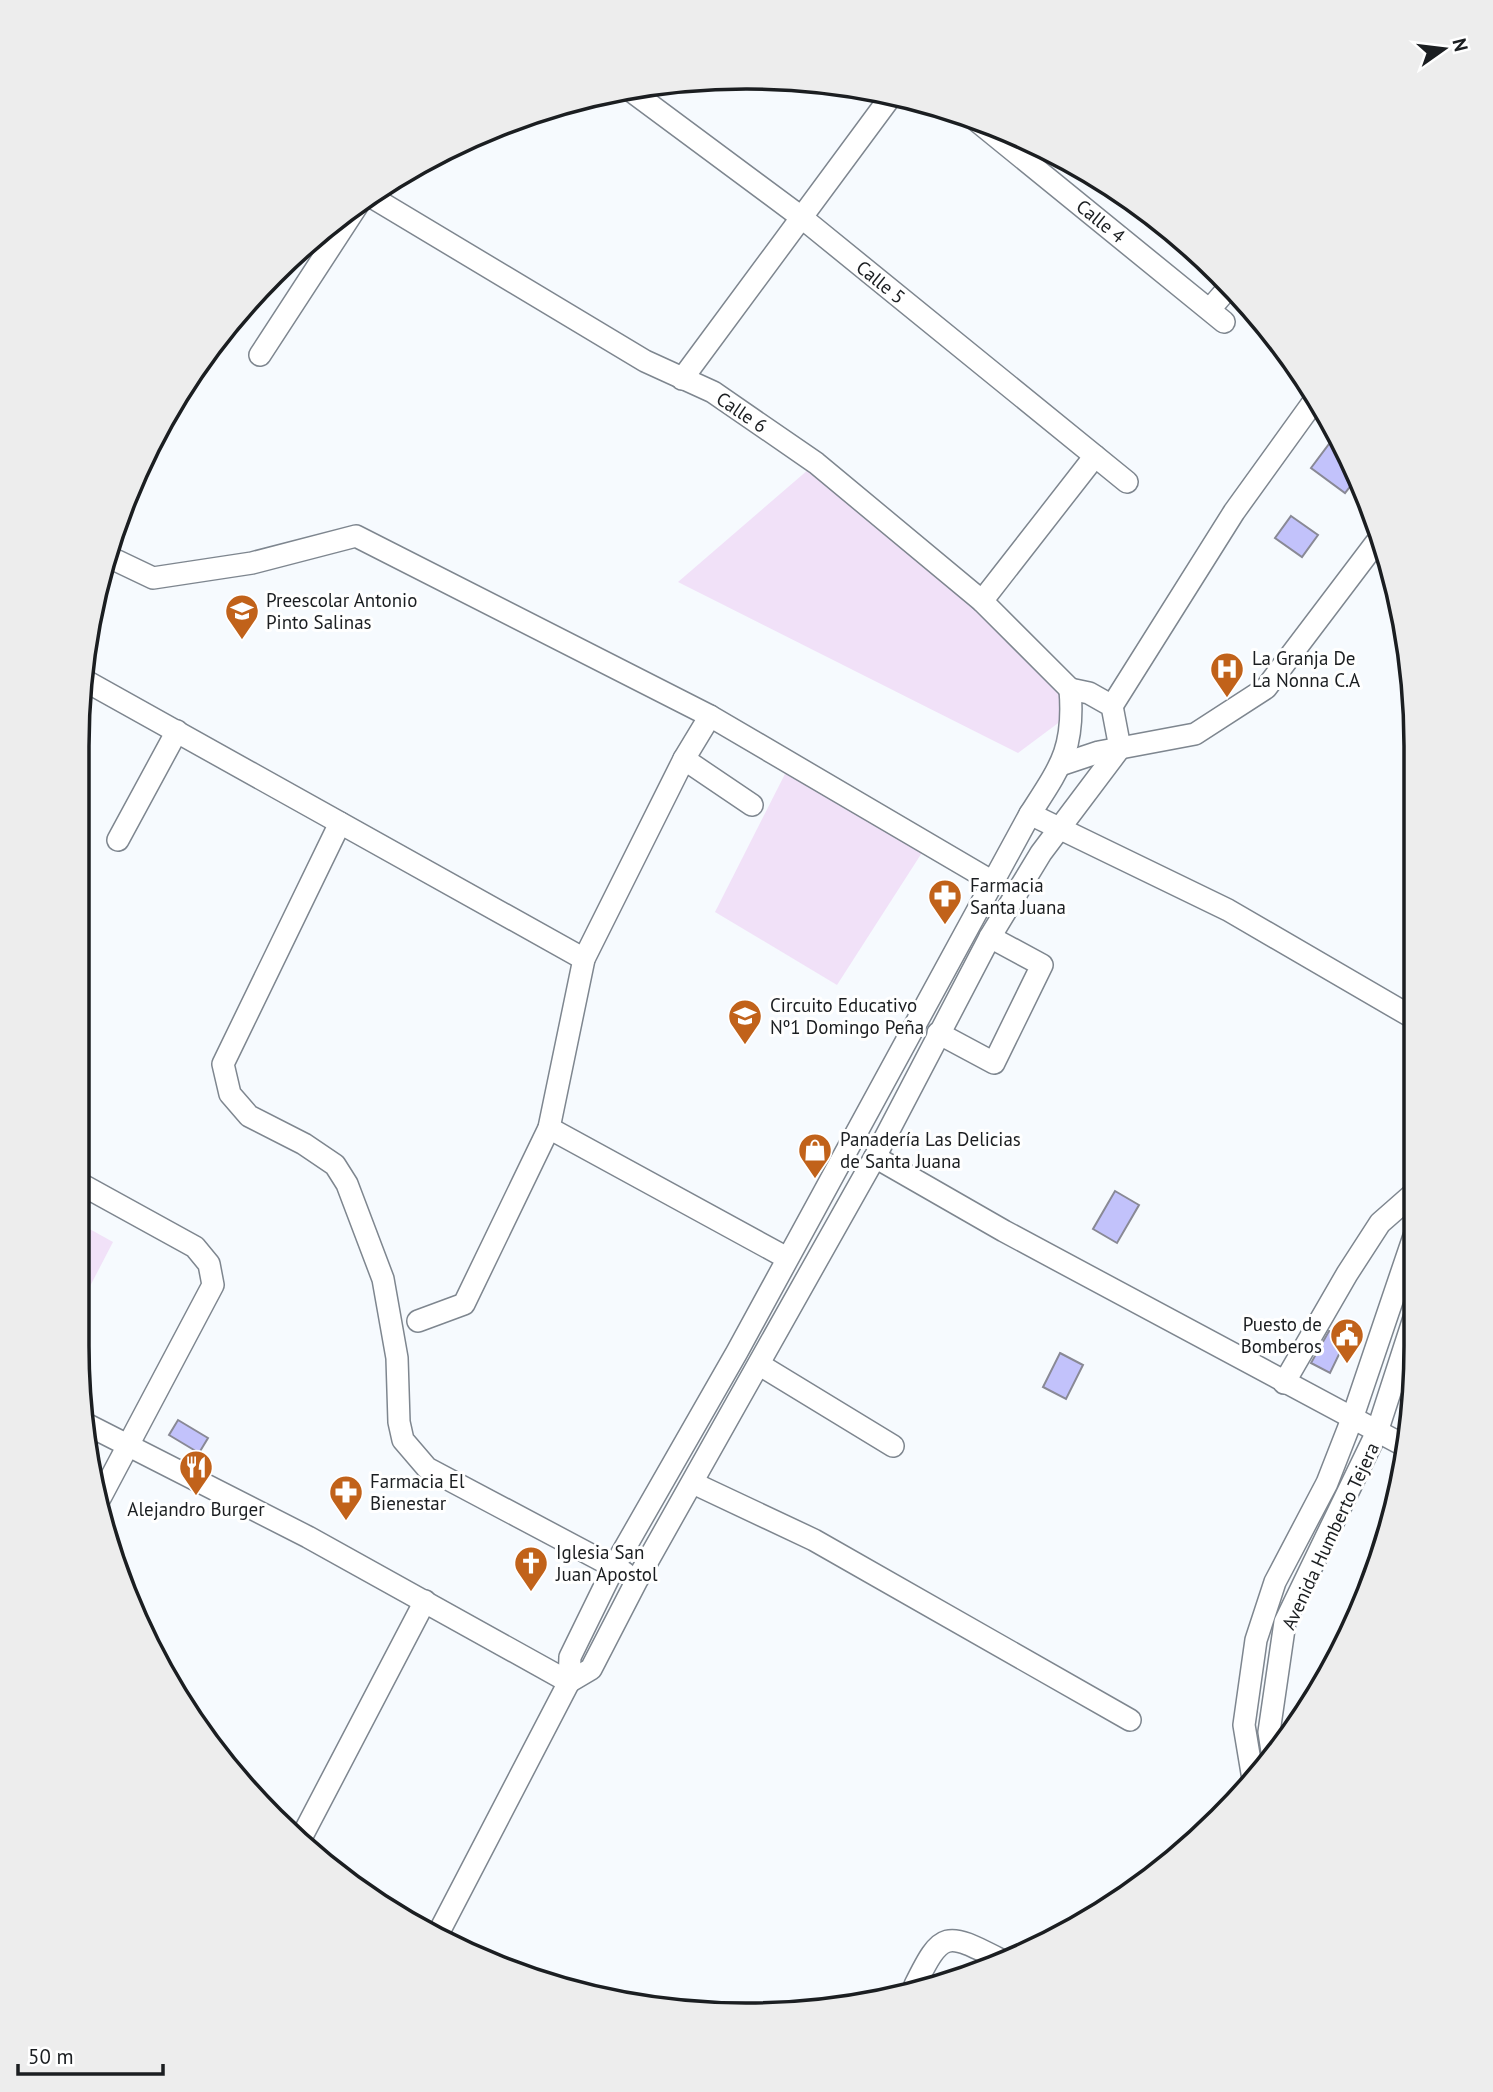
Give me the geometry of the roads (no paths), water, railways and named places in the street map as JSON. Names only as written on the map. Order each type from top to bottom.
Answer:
[{"type":"street","name":"Calle 5","points":[[642,98],[801,217],[1127,482]]},
{"type":"street","points":[[682,379],[885,104]]},
{"type":"street","name":"Calle 4","points":[[1001,140],[1217,315],[1225,297]]},
{"type":"street","name":"Calle 6","points":[[379,201],[645,361],[713,392],[816,463],[982,601],[1070,689]]},
{"type":"street","points":[[260,355],[343,227]]},
{"type":"street","points":[[1112,706],[1234,512],[1309,407]]},
{"type":"street","points":[[982,601],[1095,456]]},
{"type":"street","points":[[117,561],[153,578],[253,563],[356,536],[710,716],[993,882]]},
{"type":"street","points":[[1063,764],[1120,748],[1195,734],[1266,688],[1373,547]]},
{"type":"street","points":[[93,685],[584,960]]},
{"type":"street","points":[[441,1927],[569,1682],[570,1657],[614,1567],[788,1258],[1030,814],[1063,764],[1072,721],[1070,689],[1089,693],[1112,706],[1118,723],[1120,748],[1059,828],[990,937],[875,1157],[637,1580],[591,1669],[569,1682]]},
{"type":"street","points":[[418,1321],[464,1304],[549,1128],[584,960],[684,759],[710,716]]},
{"type":"street","points":[[118,840],[177,731]]},
{"type":"street","points":[[684,759],[752,805]]},
{"type":"street","points":[[1030,814],[1228,910],[1404,1013]]},
{"type":"street","points":[[340,823],[223,1064],[230,1094],[249,1116],[303,1144],[335,1165],[346,1184],[383,1279],[397,1358],[399,1422],[403,1440],[411,1453],[427,1468],[637,1580]]},
{"type":"street","points":[[938,1033],[994,1063],[1042,965],[990,937]]},
{"type":"street","points":[[549,1128],[788,1258]]},
{"type":"street","points":[[875,1157],[1004,1231],[1396,1442]]},
{"type":"street","points":[[89,1189],[195,1247],[209,1264],[213,1285],[105,1488]]},
{"type":"street","points":[[1284,1382],[1347,1273],[1380,1223],[1404,1203]]},
{"type":"street","name":"Avenida Humberto Tejera","points":[[1251,1767],[1244,1725],[1256,1640],[1275,1582],[1326,1483],[1352,1419],[1404,1266]]},
{"type":"street","name":"Avenida Humberto Tejera","points":[[1271,1742],[1269,1732],[1285,1622],[1377,1432],[1404,1349]]},
{"type":"street","points":[[760,1365],[893,1446]]},
{"type":"street","points":[[95,1429],[308,1537],[569,1682]]},
{"type":"street","points":[[693,1483],[814,1540],[1130,1720]]},
{"type":"street","points":[[304,1832],[425,1601]]},
{"type":"street","points":[[917,1980],[932,1950],[946,1940],[963,1941],[992,1955]]},
{"type":"place","name":"Preescolar Antonio Pinto Salinas","points":[[242,641]]},
{"type":"place","name":"La Granja De La Nonna C.A","points":[[1227,699]]},
{"type":"place","name":"Farmacia Santa Juana","points":[[945,926]]},
{"type":"place","name":"Circuito Educativo Nº1 Domingo Peña","points":[[745,1046]]},
{"type":"place","name":"Panadería Las Delicias de Santa Juana","points":[[815,1180]]},
{"type":"place","name":"Puesto de Bomberos","points":[[1347,1365]]},
{"type":"place","name":"Alejandro Burger","points":[[196,1497]]},
{"type":"place","name":"Farmacia El Bienestar","points":[[346,1522]]},
{"type":"place","name":"Iglesia San Juan Apostol","points":[[531,1593]]}]
